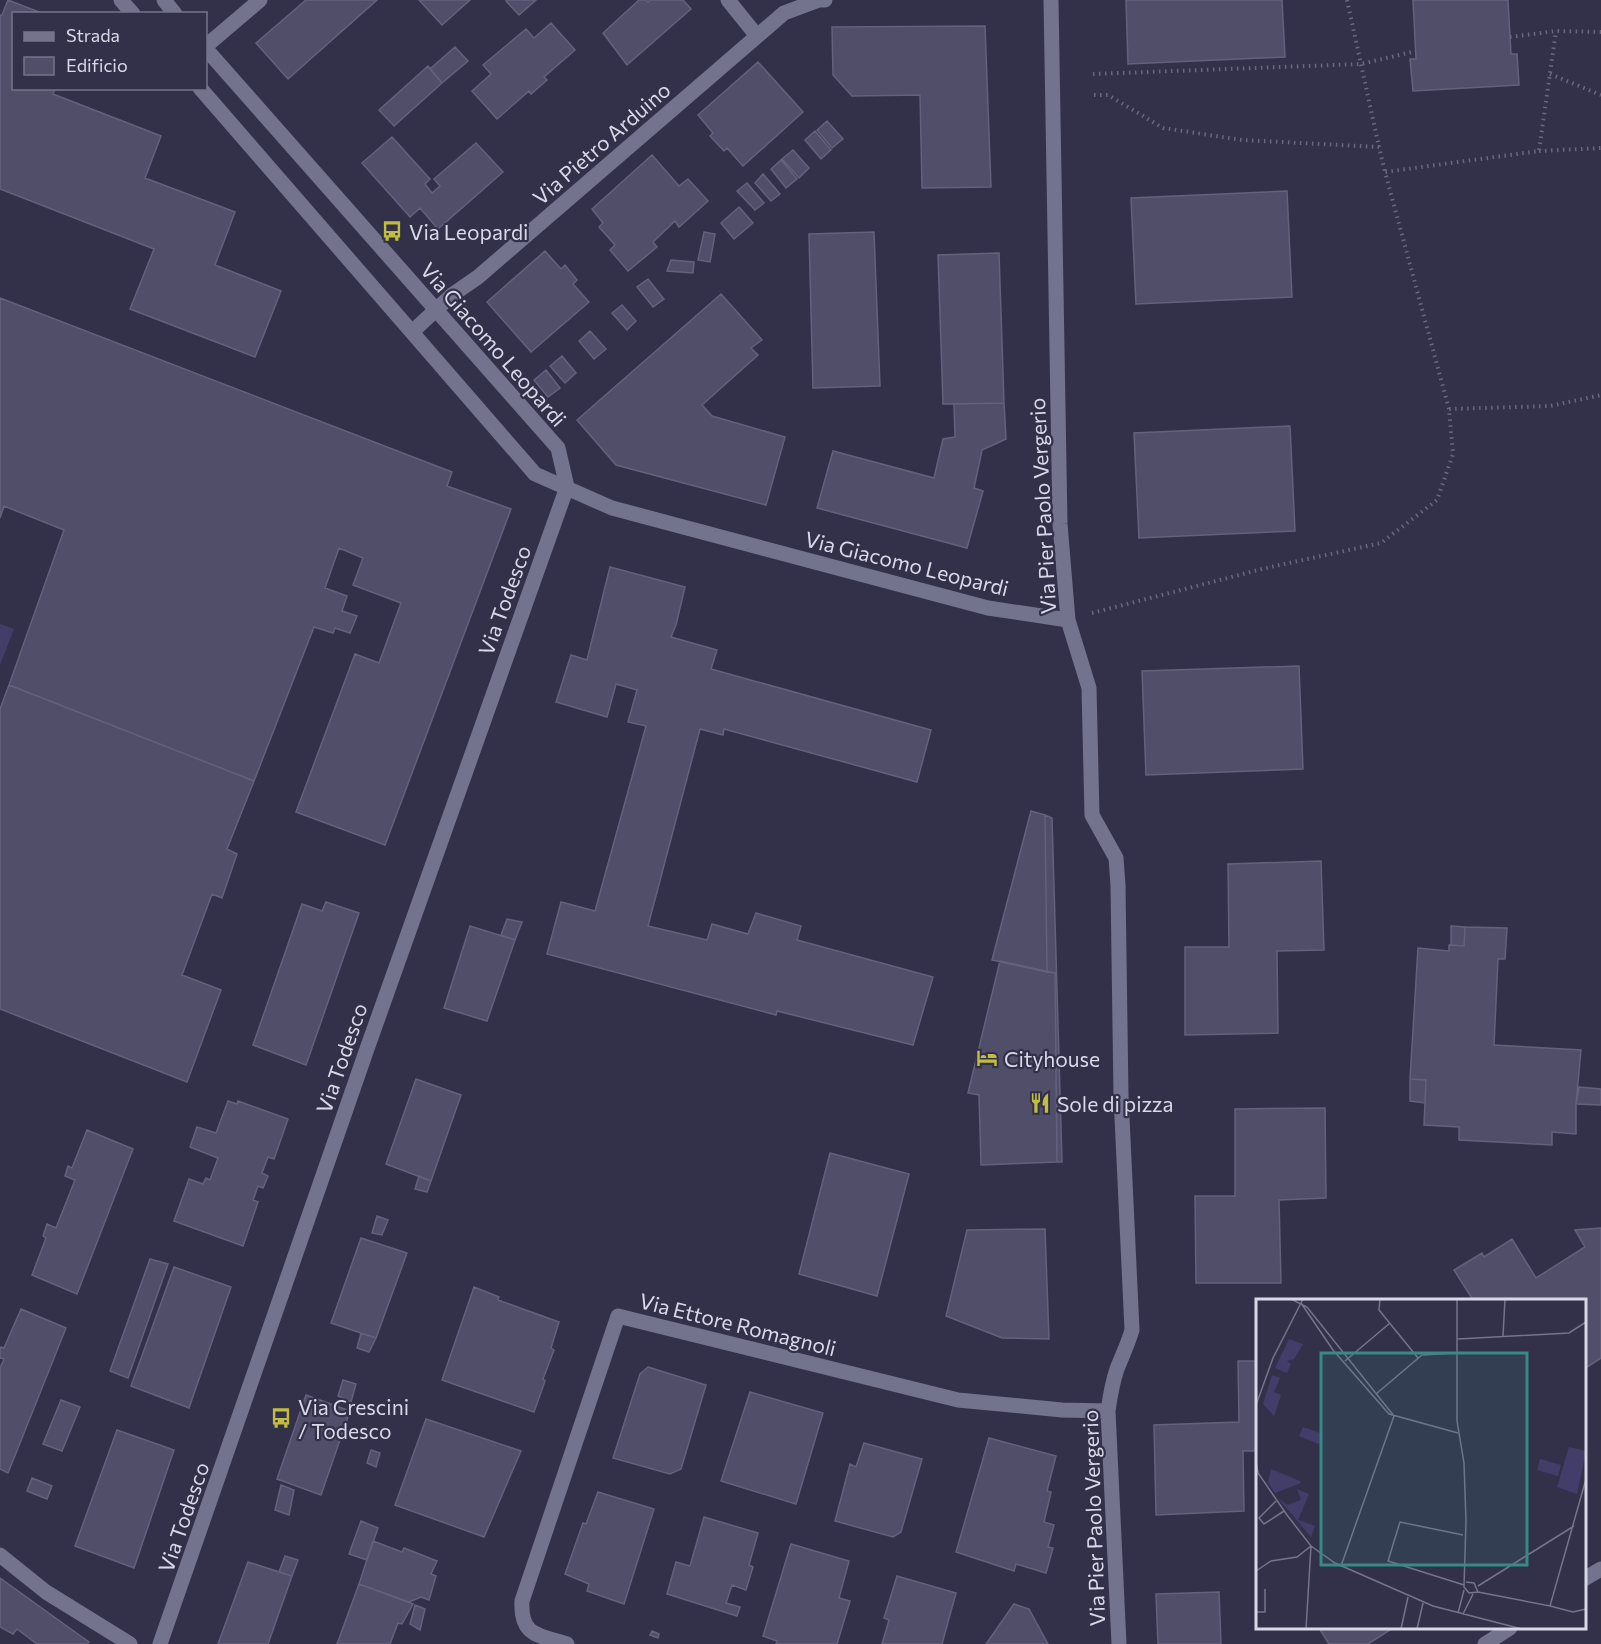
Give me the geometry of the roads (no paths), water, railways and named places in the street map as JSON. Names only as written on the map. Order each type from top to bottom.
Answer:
[{"type":"street","points":[[121,0],[131,12]]},
{"type":"street","points":[[164,0],[173,12]]},
{"type":"street","points":[[207,47],[260,0]]},
{"type":"street","points":[[728,0],[757,36]]},
{"type":"street","name":"Via Pietro Arduino","points":[[412,332],[435,309],[478,277],[784,13],[819,0],[825,0]]},
{"type":"street","name":"Via Pier Paolo Vergerio","points":[[1051,0],[1060,524],[1068,620],[1089,688],[1092,816],[1116,858],[1118,885],[1121,1096],[1132,1330],[1110,1393],[1108,1411],[1119,1644]]},
{"type":"street","name":"Via Giacomo Leopardi","points":[[207,49],[558,448],[567,487]]},
{"type":"street","name":"Via Giacomo Leopardi","points":[[202,90],[535,474],[612,508],[988,608],[1068,620]]},
{"type":"street","name":"Via Todesco","points":[[160,1644],[368,1046],[567,487]]},
{"type":"street","name":"Via Ettore Romagnoli","points":[[567,1644],[526,1628],[521,1616],[522,1601],[618,1316],[958,1400],[1062,1410],[1108,1411]]},
{"type":"street","points":[[0,1555],[46,1592],[130,1644]]},
{"type":"street","points":[[1586,1578],[1601,1569]]},
{"type":"street","points":[[1485,1644],[1508,1629]]},
{"type":"place","name":"Via Leopardi","points":[[392,231]]},
{"type":"place","name":"Cityhouse","points":[[987,1058]]},
{"type":"place","name":"Sole di pizza","points":[[1040,1103]]},
{"type":"place","name":"Via Crescini / Todesco","points":[[281,1418]]}]
